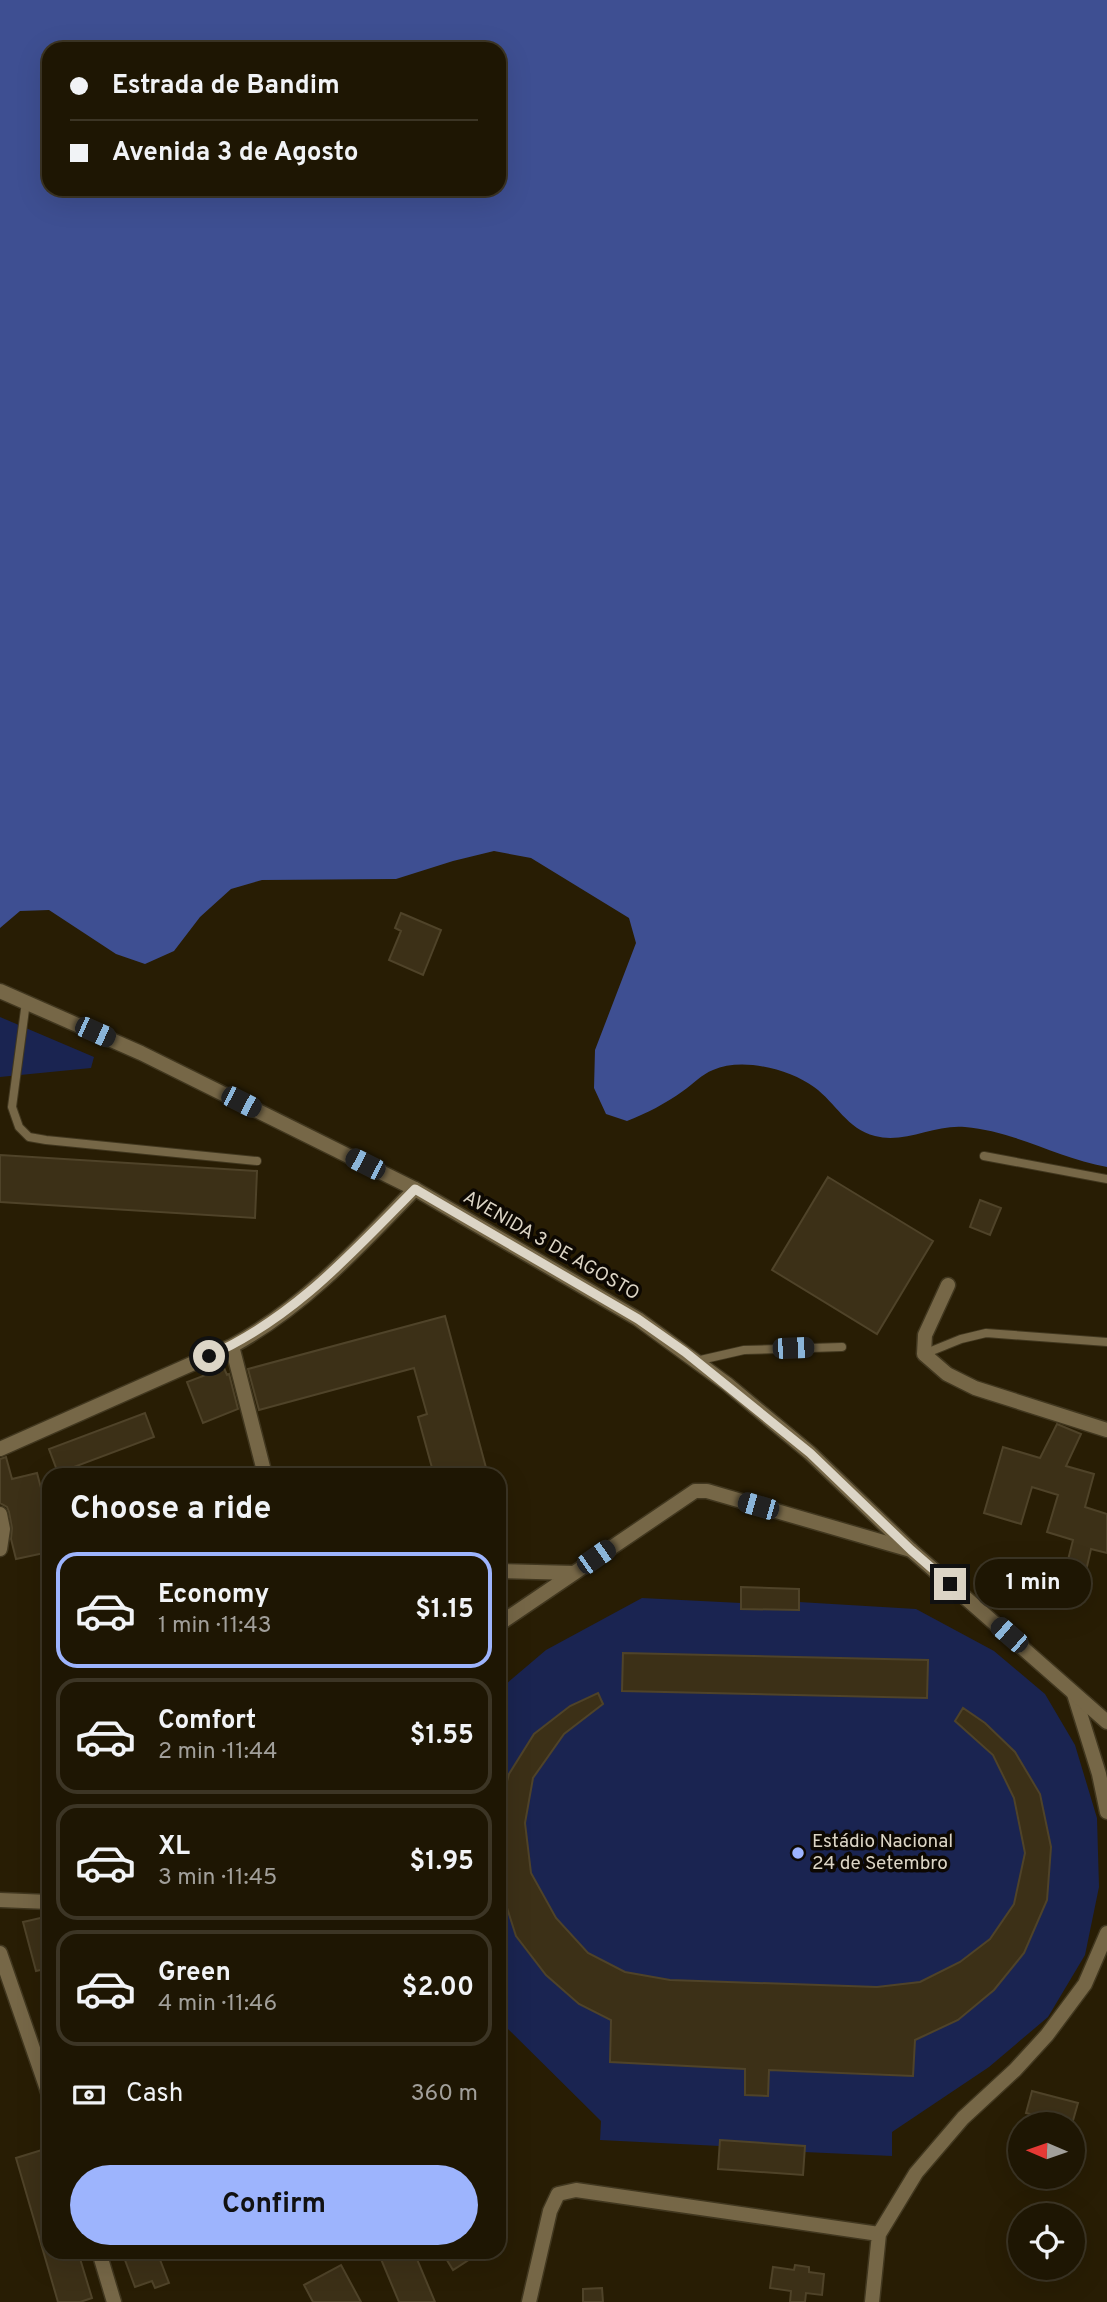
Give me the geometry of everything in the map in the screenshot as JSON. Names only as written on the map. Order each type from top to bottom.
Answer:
[{"type":"street","name":"AVENIDA 3 DE AGOSTO","points":[[0,991],[141,1053],[415,1189],[638,1319],[696,1361],[810,1453],[911,1550],[1107,1723]]},
{"type":"street","points":[[0,1449],[232,1346],[267,1325],[338,1268],[415,1189]]},
{"type":"street","points":[[948,1285],[925,1335],[924,1354],[947,1374],[975,1388],[1107,1430]]},
{"type":"street","points":[[232,1346],[263,1468]]},
{"type":"street","points":[[506,1619],[695,1491],[707,1491],[911,1550]]},
{"type":"street","points":[[0,1514],[3,1529],[0,1549]]},
{"type":"street","points":[[506,1571],[574,1573]]},
{"type":"street","points":[[1074,1695],[1099,1774],[1107,1812]]},
{"type":"street","points":[[0,1900],[42,1902]]},
{"type":"street","points":[[873,2302],[879,2234],[916,2173],[963,2118],[1015,2070],[1047,2035],[1085,1984],[1107,1933]]},
{"type":"street","points":[[0,1952],[42,2075]]},
{"type":"street","points":[[529,2302],[553,2200],[566,2191],[576,2190],[879,2234]]},
{"type":"street","points":[[101,2259],[114,2302]]},
{"type":"lane","points":[[26,1002],[12,1107],[19,1127],[29,1137],[257,1161]]},
{"type":"lane","points":[[984,1156],[1107,1179]]},
{"type":"lane","points":[[924,1354],[961,1339],[986,1333],[1107,1342]]},
{"type":"lane","points":[[696,1361],[744,1350],[842,1347]]},
{"type":"shaded area","points":[[0,0],[1107,0],[1107,1167],[983,1129],[954,1127],[898,1138],[875,1136],[857,1128],[822,1093],[804,1081],[779,1070],[751,1065],[725,1066],[709,1072],[669,1100],[627,1121],[606,1114],[594,1088],[595,1050],[636,943],[629,918],[531,858],[494,851],[396,879],[262,880],[231,889],[200,917],[174,951],[145,964],[116,954],[49,910],[20,911],[0,928]]},
{"type":"shaded area","points":[[0,1017],[94,1057],[91,1068],[0,1077]]},
{"type":"shaded area","name":"Estádio Nacional 24 de Setembro","points":[[642,1598],[741,1603],[741,1609],[798,1610],[799,1602],[916,1609],[994,1651],[1045,1694],[1075,1745],[1097,1818],[1099,1887],[1085,1955],[1048,2017],[989,2067],[892,2132],[892,2156],[804,2152],[804,2146],[720,2140],[720,2146],[600,2140],[601,2121],[506,2027],[506,1684],[546,1650]]},
{"type":"building","points":[[401,913],[441,930],[423,975],[389,960],[401,931],[395,928]]},
{"type":"building","points":[[0,1155],[257,1171],[255,1218],[0,1202]]},
{"type":"building","points":[[828,1177],[933,1241],[877,1334],[772,1270]]},
{"type":"building","points":[[980,1200],[1001,1208],[990,1235],[970,1227]]},
{"type":"building","points":[[445,1316],[486,1468],[432,1468],[418,1417],[427,1414],[414,1368],[259,1410],[248,1369]]},
{"type":"building","points":[[224,1368],[227,1375],[229,1374],[238,1409],[203,1423],[187,1382]]},
{"type":"building","points":[[145,1413],[154,1437],[71,1468],[56,1468],[49,1449]]},
{"type":"building","points":[[1057,1424],[1081,1434],[1066,1466],[1094,1474],[1085,1507],[1107,1514],[1107,1553],[1091,1549],[1080,1597],[1060,1592],[1073,1540],[1047,1532],[1058,1495],[1032,1487],[1021,1524],[984,1513],[1003,1447],[1040,1458]]},
{"type":"building","points":[[6,1457],[12,1479],[37,1473],[42,1492],[42,1553],[16,1559],[9,1512],[7,1507],[0,1503],[0,1459]]},
{"type":"building","points":[[741,1587],[799,1589],[799,1610],[741,1609]]},
{"type":"building","points":[[623,1653],[928,1660],[927,1698],[622,1691]]},
{"type":"building","points":[[598,1693],[603,1704],[564,1734],[533,1778],[525,1823],[531,1873],[556,1918],[588,1953],[625,1972],[670,1980],[877,1987],[920,1982],[960,1962],[990,1939],[1014,1904],[1025,1853],[1014,1798],[993,1755],[955,1721],[963,1708],[985,1723],[1015,1752],[1040,1794],[1051,1847],[1047,1900],[1024,1953],[994,1990],[958,2020],[915,2040],[913,2076],[769,2070],[768,2096],[745,2095],[745,2069],[610,2062],[611,2020],[579,2004],[546,1975],[516,1936],[506,1905],[506,1785],[509,1774],[534,1734],[570,1706]]},
{"type":"building","points":[[42,1918],[42,1970],[36,1971],[23,1922]]},
{"type":"building","points":[[1032,2091],[1078,2103],[1075,2112],[1026,2112]]},
{"type":"building","points":[[720,2140],[805,2146],[803,2175],[718,2169]]},
{"type":"building","points":[[42,2150],[42,2247],[16,2158]]},
{"type":"building","points":[[45,2259],[80,2259],[92,2298],[80,2302],[58,2302]]},
{"type":"building","points":[[125,2259],[160,2259],[169,2283],[155,2288],[152,2281],[135,2287]]},
{"type":"building","points":[[381,2259],[417,2259],[435,2302],[399,2302]]},
{"type":"building","points":[[446,2259],[470,2259],[453,2270]]},
{"type":"building","points":[[341,2265],[361,2302],[313,2302],[304,2285]]},
{"type":"building","points":[[795,2265],[809,2267],[809,2272],[824,2274],[822,2295],[806,2293],[805,2302],[790,2302],[791,2291],[770,2288],[773,2267],[794,2270]]},
{"type":"building","points":[[602,2288],[603,2302],[583,2302],[583,2289]]},
{"type":"place","name":"Estádio Nacional 24 de Setembro","points":[[798,1853]]},
{"type":"route","points":[[209,1356],[267,1325],[310,1292],[338,1268],[415,1189],[638,1319],[685,1352],[810,1453],[950,1584]]}]
